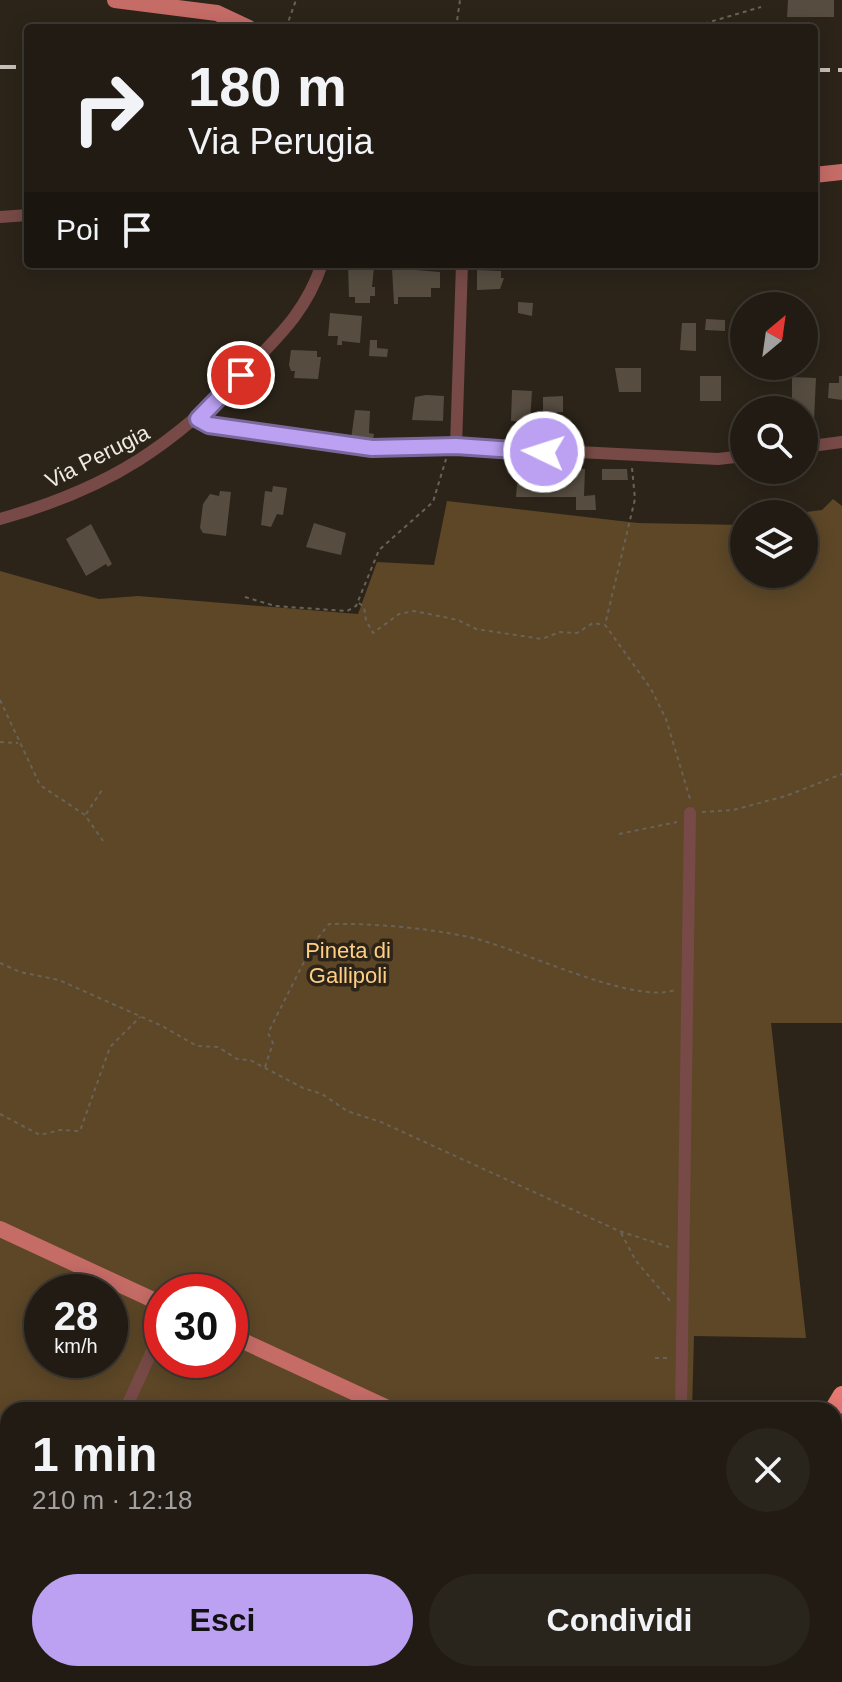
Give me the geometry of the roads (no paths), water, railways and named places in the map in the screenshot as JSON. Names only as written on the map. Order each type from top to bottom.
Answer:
[{"type":"main road","points":[[115,0],[217,13],[240,24]]},
{"type":"main road","points":[[818,175],[842,172]]},
{"type":"main road","points":[[0,1229],[144,1296]]},
{"type":"main road","points":[[248,1343],[375,1402]]},
{"type":"street","points":[[0,217],[24,215]]},
{"type":"street","name":"Via Perugia","points":[[0,519],[64,499],[148,457],[198,419],[306,304],[320,268]]},
{"type":"street","points":[[453,446],[462,268]]},
{"type":"street","points":[[198,419],[209,425],[372,448],[453,446],[631,457],[730,458]]},
{"type":"street","points":[[818,445],[842,442]]},
{"type":"street","points":[[681,1402],[690,816]]},
{"type":"street","points":[[129,1402],[144,1368]]},
{"type":"railway","points":[[0,67],[24,67]]},
{"type":"railway","points":[[818,70],[842,70]]},
{"type":"park label","name":"Pineta di Gallipoli","points":[[348,962]]}]
